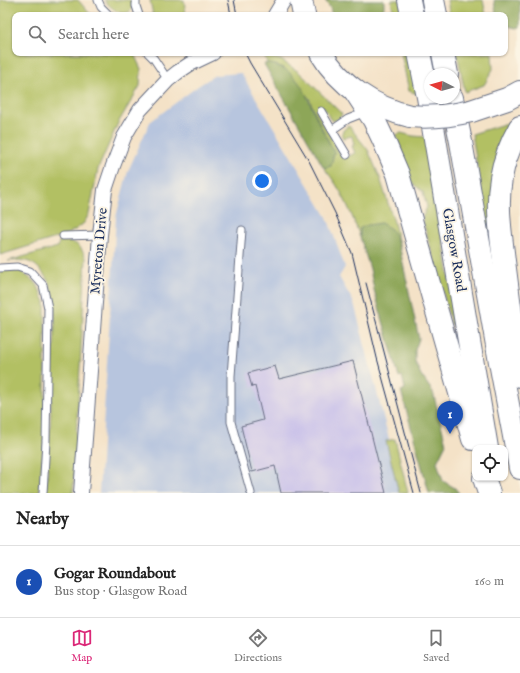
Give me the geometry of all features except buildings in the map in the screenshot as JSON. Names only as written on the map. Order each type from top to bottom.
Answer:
[{"type":"main road","points":[[301,0],[303,12]]},
{"type":"main road","points":[[409,0],[411,12]]},
{"type":"main road","points":[[433,0],[435,12]]},
{"type":"main road","points":[[321,56],[337,74],[356,91],[377,104],[410,116],[440,117],[472,111],[507,99],[520,92]]},
{"type":"main road","name":"Glasgow Road","points":[[420,56],[428,96],[486,445]]},
{"type":"main road","points":[[444,56],[446,68]]},
{"type":"main road","points":[[356,91],[374,120],[398,174],[475,445]]},
{"type":"main road","name":"Glasgow Road","points":[[453,104],[520,468]]},
{"type":"main road","points":[[520,127],[507,153],[501,179],[499,204],[500,226],[520,376]]},
{"type":"main road","points":[[485,481],[489,493]]},
{"type":"main road","points":[[493,481],[495,493]]},
{"type":"street","points":[[277,12],[284,0]]},
{"type":"street","name":"Myreton Drive","points":[[81,493],[100,235],[105,190],[124,137],[140,110],[168,80],[178,72],[207,56]]},
{"type":"lane","points":[[98,0],[101,7],[106,12]]},
{"type":"lane","points":[[153,56],[168,80]]},
{"type":"lane","points":[[321,111],[347,155]]},
{"type":"lane","points":[[332,130],[348,119],[368,111]]},
{"type":"lane","points":[[242,230],[231,376],[232,422],[251,493]]},
{"type":"lane","points":[[63,236],[100,235]]},
{"type":"lane","points":[[0,268],[17,267],[30,271],[43,285],[48,308],[46,441],[42,493]]},
{"type":"shaded area","points":[[241,73],[327,217],[345,267],[339,277],[354,303],[403,493],[99,493],[116,217],[128,171],[150,122],[215,75]]},
{"type":"green space","points":[[0,0],[78,0],[88,12],[12,12],[12,56],[135,56],[141,69],[140,86],[118,123],[98,169],[89,214],[84,223],[75,230],[63,236],[0,255]]},
{"type":"green space","points":[[104,0],[131,0],[132,9],[129,12],[119,12]]},
{"type":"green space","points":[[150,0],[184,0],[186,12],[152,12]]},
{"type":"green space","points":[[325,0],[384,0],[383,12],[331,12]]},
{"type":"green space","points":[[391,0],[400,0],[402,12],[393,12]]},
{"type":"green space","points":[[447,0],[483,0],[485,12],[449,12]]},
{"type":"green space","points":[[494,0],[520,0],[520,27],[517,28],[508,26],[508,12],[496,12]]},
{"type":"green space","points":[[265,56],[270,56],[281,60],[299,72],[342,114],[339,119],[333,121],[330,119],[324,107],[317,112],[343,159],[355,153],[352,146],[354,145],[352,136],[343,138],[342,136],[343,131],[349,126],[368,150],[380,178],[394,222],[401,254],[395,235],[360,228],[360,237],[345,201],[331,176],[324,168],[331,166],[334,152],[309,98],[279,66],[267,63]]},
{"type":"green space","points":[[402,56],[411,56],[418,94],[409,91]]},
{"type":"green space","points":[[458,56],[492,56],[493,69],[484,85],[465,92]]},
{"type":"green space","points":[[267,63],[285,69],[300,84],[334,152],[331,166],[324,168],[264,64]]},
{"type":"green space","points":[[511,123],[499,301],[472,134]]},
{"type":"green space","points":[[401,133],[426,137],[457,325],[451,324],[422,218],[427,207],[423,192],[412,183],[396,135]]},
{"type":"green space","points":[[381,223],[391,229],[395,235],[401,254],[419,339],[415,350],[415,361],[421,375],[433,392],[446,444],[437,462],[443,481],[455,488],[459,493],[429,493],[401,391],[405,389],[402,376],[399,377],[360,237],[360,228]]},
{"type":"green space","points":[[59,241],[73,242],[79,246],[86,258],[73,493],[46,493],[55,331],[52,291],[44,275],[32,263],[21,260],[8,261],[58,247]]},
{"type":"green space","points":[[5,270],[19,270],[37,284],[45,302],[45,428],[39,493],[0,493],[0,272]]},
{"type":"green space","points":[[395,439],[408,493],[399,493],[386,441]]},
{"type":"tram line","points":[[228,0],[230,12]]},
{"type":"tram line","points":[[234,0],[236,12]]},
{"type":"tram line","points":[[246,56],[309,161],[335,213],[352,253],[377,358],[414,493]]},
{"type":"tram line","points":[[366,283],[421,493]]},
{"type":"place","name":"Gogar Roundabout","points":[[450,434]]}]
